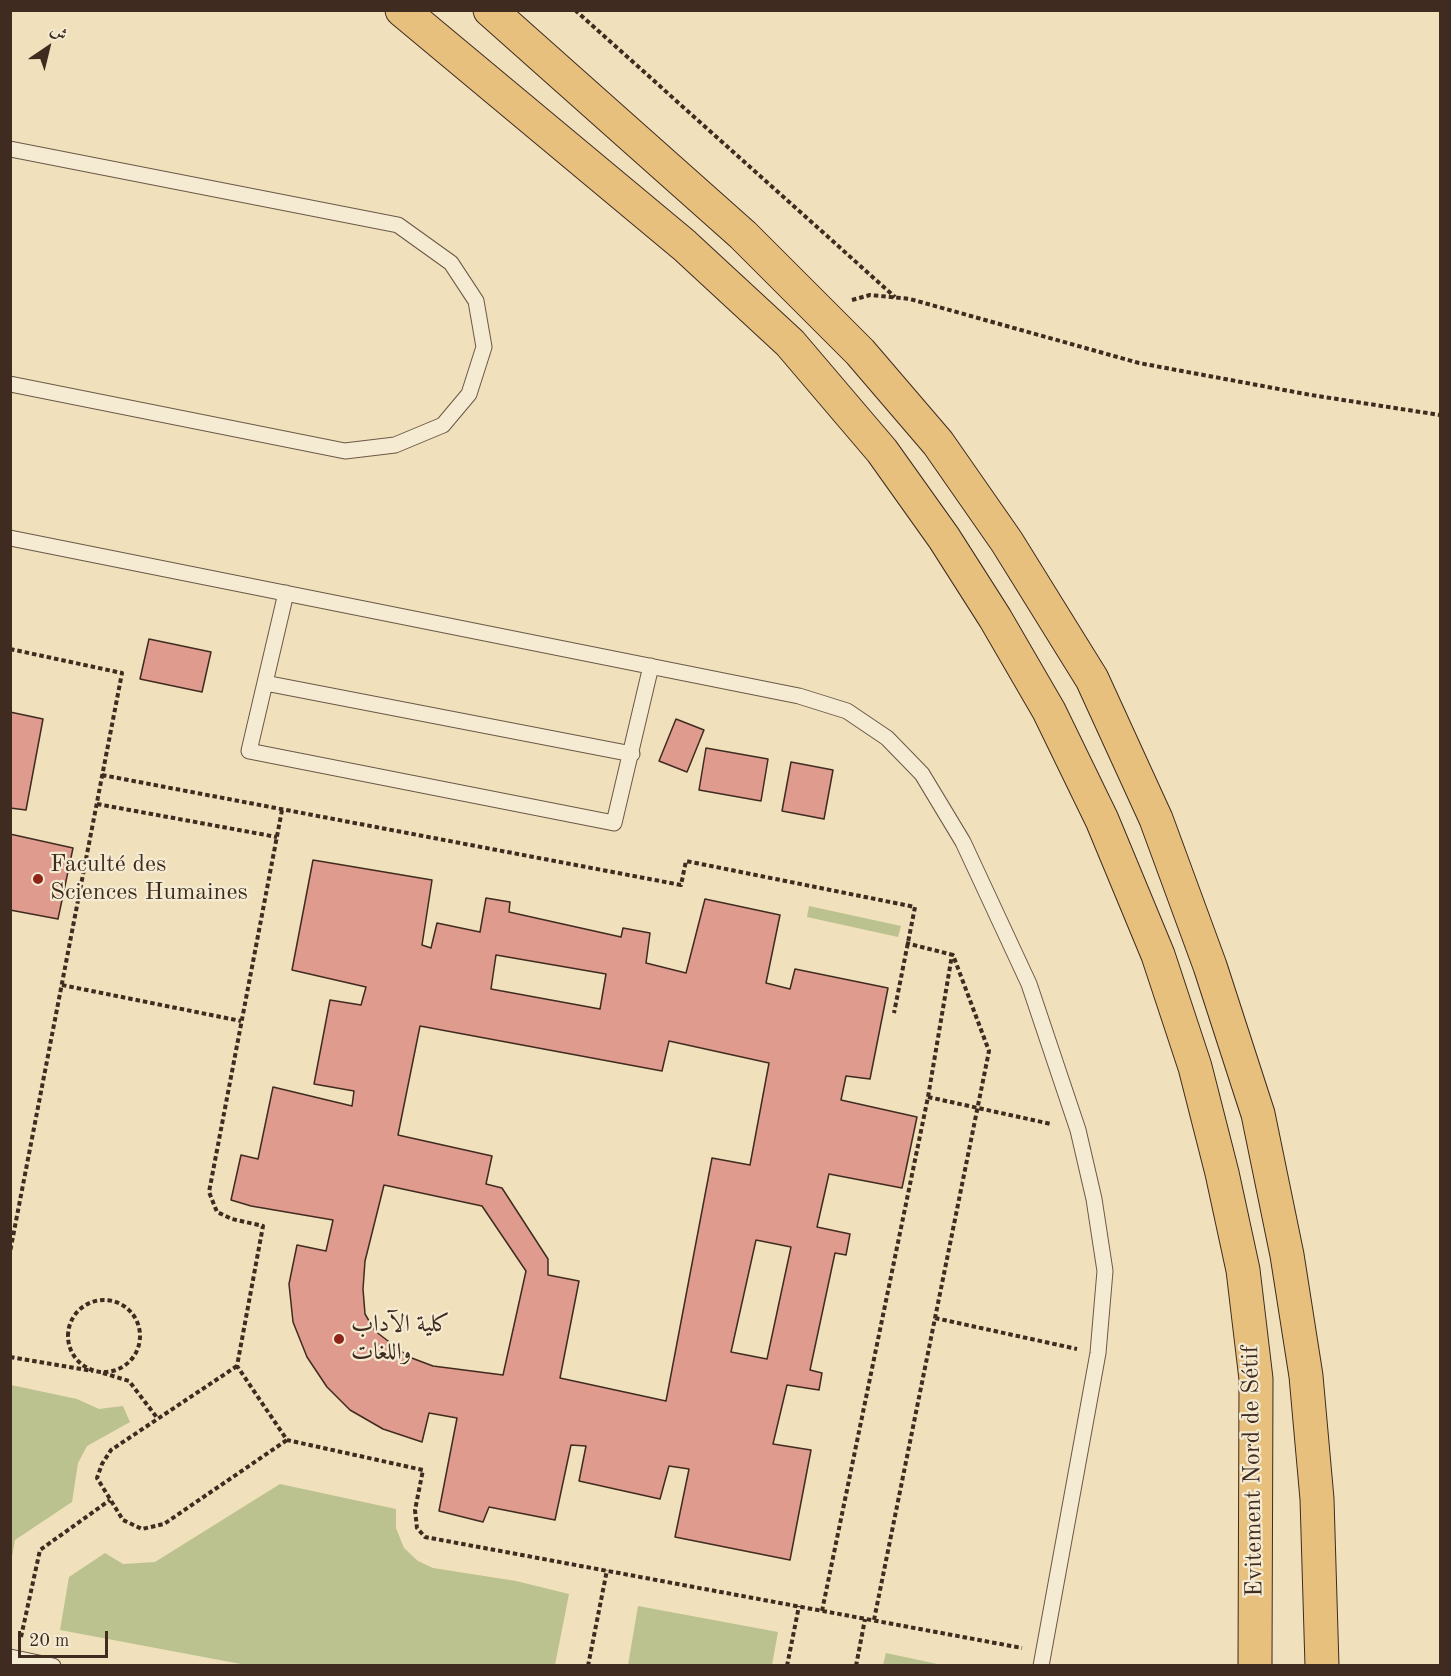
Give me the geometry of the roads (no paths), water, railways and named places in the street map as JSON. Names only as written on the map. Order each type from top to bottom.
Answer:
[{"type":"highway","name":"Evitement Nord de Sétif","points":[[402,10],[684,245],[790,343],[882,451],[963,568],[1049,711],[1102,820],[1153,944],[1195,1067],[1222,1173],[1243,1270],[1256,1379],[1255,1665]]},
{"type":"highway","points":[[490,10],[743,235],[860,352],[938,443],[1007,542],[1092,679],[1156,819],[1210,966],[1258,1114],[1285,1245],[1309,1410],[1317,1498],[1322,1665]]},
{"type":"lane","points":[[10,149],[398,225],[451,263],[476,302],[484,347],[469,394],[443,424],[395,445],[345,451],[10,384]]},
{"type":"lane","points":[[10,538],[799,696],[847,711],[887,738],[922,774],[963,842],[1029,984],[1078,1130],[1094,1199],[1105,1270],[1098,1353],[1042,1659]]},
{"type":"lane","points":[[286,593],[249,751],[614,823],[651,666]]},
{"type":"lane","points":[[265,683],[632,754]]},
{"type":"lane","points":[[14,1658],[53,1665]]},
{"type":"place","name":"Faculté des Sciences Humaines","points":[[38,879]]},
{"type":"place","name":"كلية الآداب واللغات","points":[[339,1339]]}]
